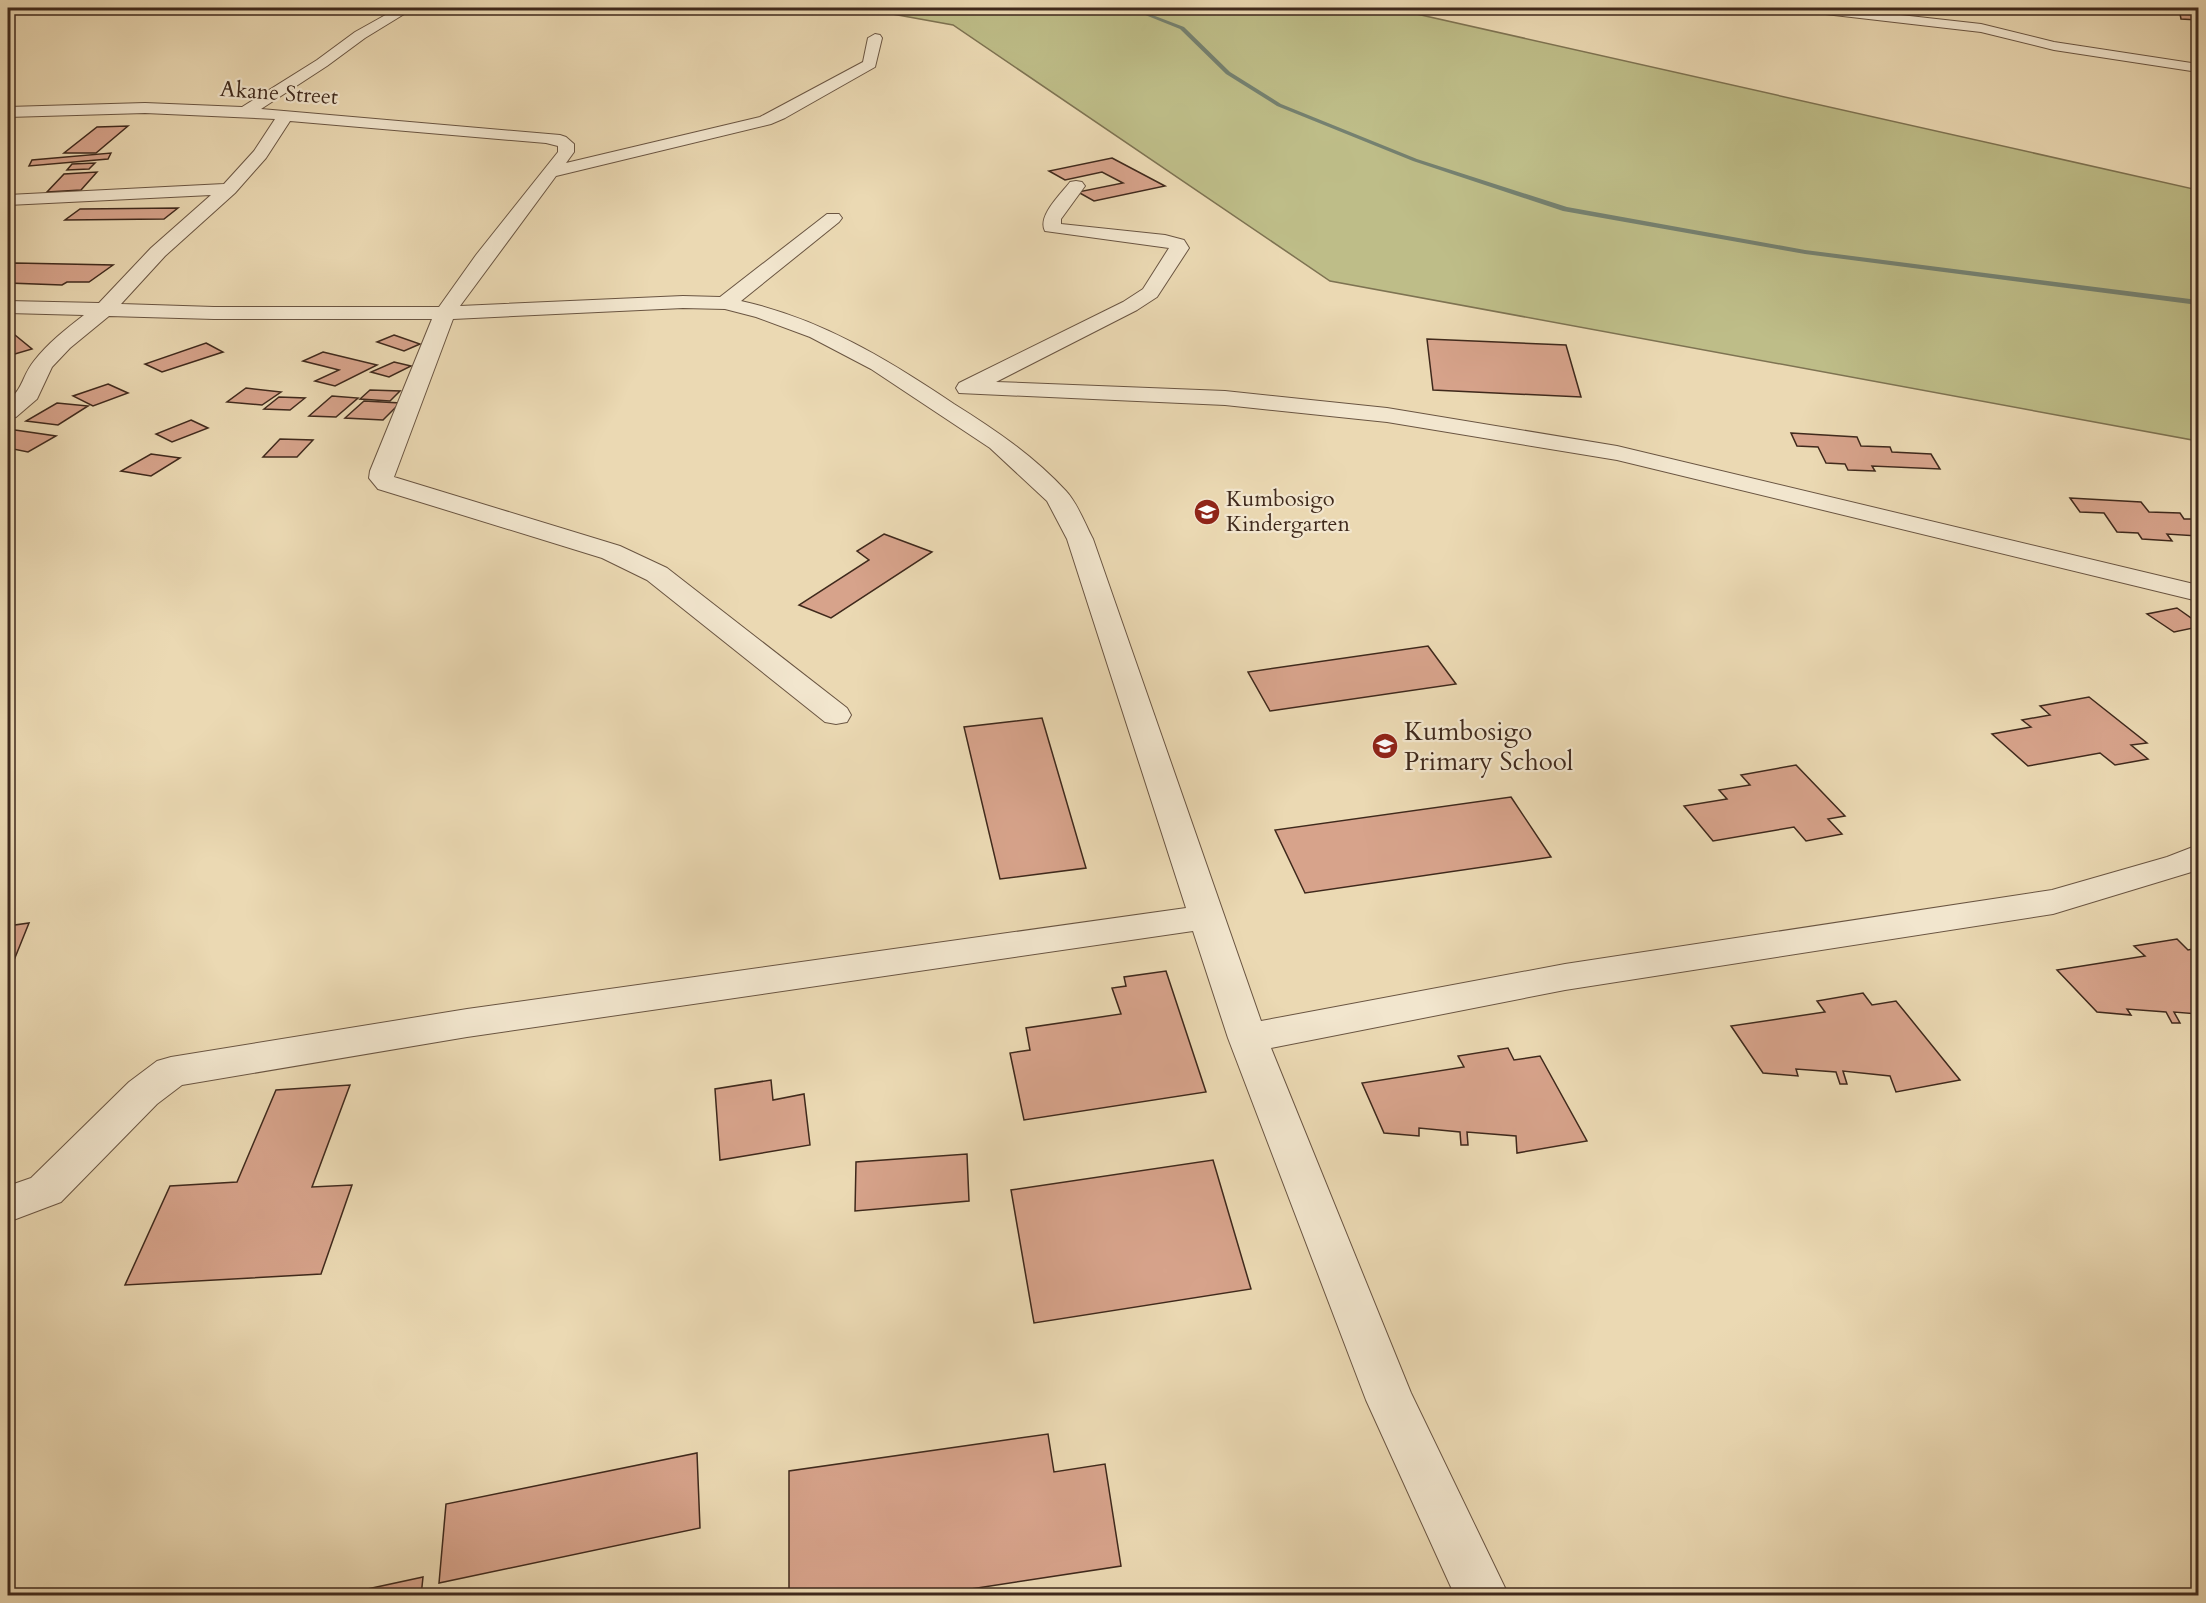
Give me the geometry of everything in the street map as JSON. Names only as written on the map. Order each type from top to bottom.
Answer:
[{"type":"street","points":[[244,111],[322,63],[360,35],[407,8]]},
{"type":"street","points":[[1808,8],[1981,28],[2054,46],[2199,68]]},
{"type":"street","points":[[1954,13],[1981,28]]},
{"type":"street","points":[[836,715],[657,574],[611,552],[387,484],[381,478],[445,313],[551,172],[765,121],[870,64],[875,38]]},
{"type":"street","name":"Akane Street","points":[[8,112],[145,108],[244,111],[546,138],[560,140],[566,147],[566,152],[551,172]]},
{"type":"street","points":[[8,412],[29,394],[42,365],[62,343],[104,310],[158,252],[229,189],[260,154],[286,115]]},
{"type":"street","points":[[938,404],[1130,306],[1150,293],[1179,248],[1177,244],[1165,241],[1059,230],[1052,227],[1052,219],[1076,186]]},
{"type":"street","points":[[8,200],[229,189]]},
{"type":"street","points":[[725,303],[833,218]]},
{"type":"street","points":[[8,307],[267,314],[445,313],[683,302],[725,303],[763,312],[817,333],[879,364],[998,443],[1058,497],[1084,549],[1247,1038],[1390,1400],[1483,1596]]},
{"type":"street","points":[[967,388],[1225,398],[1387,415],[1605,451],[2199,593]]},
{"type":"street","points":[[1247,1038],[1565,977],[2053,902],[2179,865],[2199,856]]},
{"type":"street","points":[[8,1204],[46,1190],[142,1093],[171,1072],[467,1023],[1206,917]]},
{"type":"shaded area","points":[[859,8],[1390,8],[2198,190],[2198,441],[1330,281],[953,25]]},
{"type":"building","points":[[2180,14],[2198,15],[2198,20],[2181,19]]},
{"type":"building","points":[[128,126],[96,153],[64,153],[97,127]]},
{"type":"building","points":[[111,153],[108,159],[29,166],[32,160]]},
{"type":"building","points":[[1112,158],[1165,186],[1094,201],[1078,192],[1123,183],[1102,172],[1065,180],[1049,171]]},
{"type":"building","points":[[95,163],[89,169],[67,170],[72,164]]},
{"type":"building","points":[[97,172],[81,190],[47,192],[64,174]]},
{"type":"building","points":[[178,208],[164,219],[65,220],[80,209]]},
{"type":"building","points":[[15,263],[113,265],[89,282],[67,282],[62,285],[9,283],[13,280],[8,280],[8,268]]},
{"type":"building","points":[[15,335],[32,349],[8,356],[8,337]]},
{"type":"building","points":[[394,335],[420,344],[404,351],[377,342]]},
{"type":"building","points":[[1427,339],[1566,345],[1581,397],[1433,390]]},
{"type":"building","points":[[206,343],[223,352],[162,372],[145,364]]},
{"type":"building","points":[[323,352],[377,365],[335,386],[315,381],[339,370],[303,361]]},
{"type":"building","points":[[394,362],[411,366],[389,377],[371,372]]},
{"type":"building","points":[[108,384],[128,393],[93,406],[73,396]]},
{"type":"building","points":[[246,388],[281,392],[262,405],[227,402]]},
{"type":"building","points":[[370,390],[400,391],[390,401],[360,399]]},
{"type":"building","points":[[332,396],[358,398],[336,417],[309,416]]},
{"type":"building","points":[[279,397],[305,398],[290,410],[264,409]]},
{"type":"building","points":[[364,401],[400,403],[383,420],[345,418]]},
{"type":"building","points":[[57,403],[88,406],[58,425],[26,421]]},
{"type":"building","points":[[191,420],[208,428],[172,442],[156,434]]},
{"type":"building","points":[[15,430],[56,436],[28,452],[8,448],[8,434]]},
{"type":"building","points":[[1791,433],[1857,437],[1861,446],[1890,447],[1892,452],[1931,454],[1940,469],[1872,466],[1875,471],[1848,470],[1845,464],[1826,463],[1818,447],[1797,446]]},
{"type":"building","points":[[280,439],[313,440],[297,457],[263,457]]},
{"type":"building","points":[[151,454],[180,458],[151,476],[121,471]]},
{"type":"building","points":[[2070,498],[2141,502],[2149,512],[2180,513],[2184,519],[2198,519],[2198,536],[2167,534],[2172,541],[2142,539],[2138,533],[2117,532],[2104,513],[2080,512]]},
{"type":"building","points":[[884,534],[932,552],[831,618],[799,605],[869,560],[857,551]]},
{"type":"building","points":[[2177,608],[2198,623],[2198,627],[2174,632],[2147,614]]},
{"type":"building","points":[[1428,646],[1456,684],[1270,711],[1248,672]]},
{"type":"building","points":[[2089,697],[2147,743],[2131,745],[2148,759],[2115,765],[2100,753],[2028,766],[1992,734],[2031,727],[2022,720],[2050,715],[2040,706]]},
{"type":"building","points":[[1042,718],[1086,868],[1000,879],[964,727]]},
{"type":"building","points":[[1796,765],[1845,816],[1828,819],[1842,834],[1806,841],[1794,827],[1713,841],[1684,806],[1727,799],[1719,790],[1750,785],[1741,775]]},
{"type":"building","points":[[1511,797],[1551,857],[1305,893],[1275,830]]},
{"type":"building","points":[[29,923],[8,975],[8,926]]},
{"type":"building","points":[[2177,939],[2188,950],[2198,948],[2198,1014],[2174,1012],[2180,1023],[2172,1023],[2166,1012],[2127,1009],[2131,1015],[2097,1012],[2057,970],[2145,956],[2134,946]]},
{"type":"building","points":[[1166,971],[1206,1092],[1024,1120],[1010,1053],[1030,1050],[1026,1028],[1121,1014],[1112,988],[1126,986],[1124,977]]},
{"type":"building","points":[[1863,993],[1872,1005],[1896,1001],[1960,1080],[1896,1092],[1890,1076],[1843,1071],[1847,1084],[1840,1084],[1836,1072],[1796,1069],[1798,1076],[1763,1073],[1731,1026],[1825,1012],[1817,1001]]},
{"type":"building","points":[[1508,1048],[1514,1060],[1540,1056],[1587,1141],[1517,1153],[1516,1136],[1467,1132],[1468,1145],[1461,1145],[1460,1132],[1419,1128],[1419,1136],[1384,1133],[1362,1083],[1464,1067],[1458,1056]]},
{"type":"building","points":[[771,1080],[773,1100],[804,1094],[810,1145],[720,1160],[715,1089]]},
{"type":"building","points":[[350,1085],[312,1187],[352,1185],[321,1274],[125,1285],[170,1186],[237,1182],[276,1090]]},
{"type":"building","points":[[967,1154],[969,1201],[855,1211],[856,1162]]},
{"type":"building","points":[[1213,1160],[1251,1289],[1034,1323],[1011,1190]]},
{"type":"building","points":[[1048,1434],[1054,1472],[1105,1464],[1121,1566],[925,1596],[789,1596],[789,1471]]},
{"type":"building","points":[[697,1453],[700,1528],[439,1583],[446,1504]]},
{"type":"building","points":[[423,1577],[421,1596],[335,1596]]},
{"type":"waterway","points":[[1130,8],[1182,28],[1228,73],[1279,105],[1415,160],[1566,209],[1805,252],[2198,303]]},
{"type":"place","name":"Kumbosigo Kindergarten","points":[[1207,512]]},
{"type":"place","name":"Kumbosigo Primary School","points":[[1385,746]]}]
